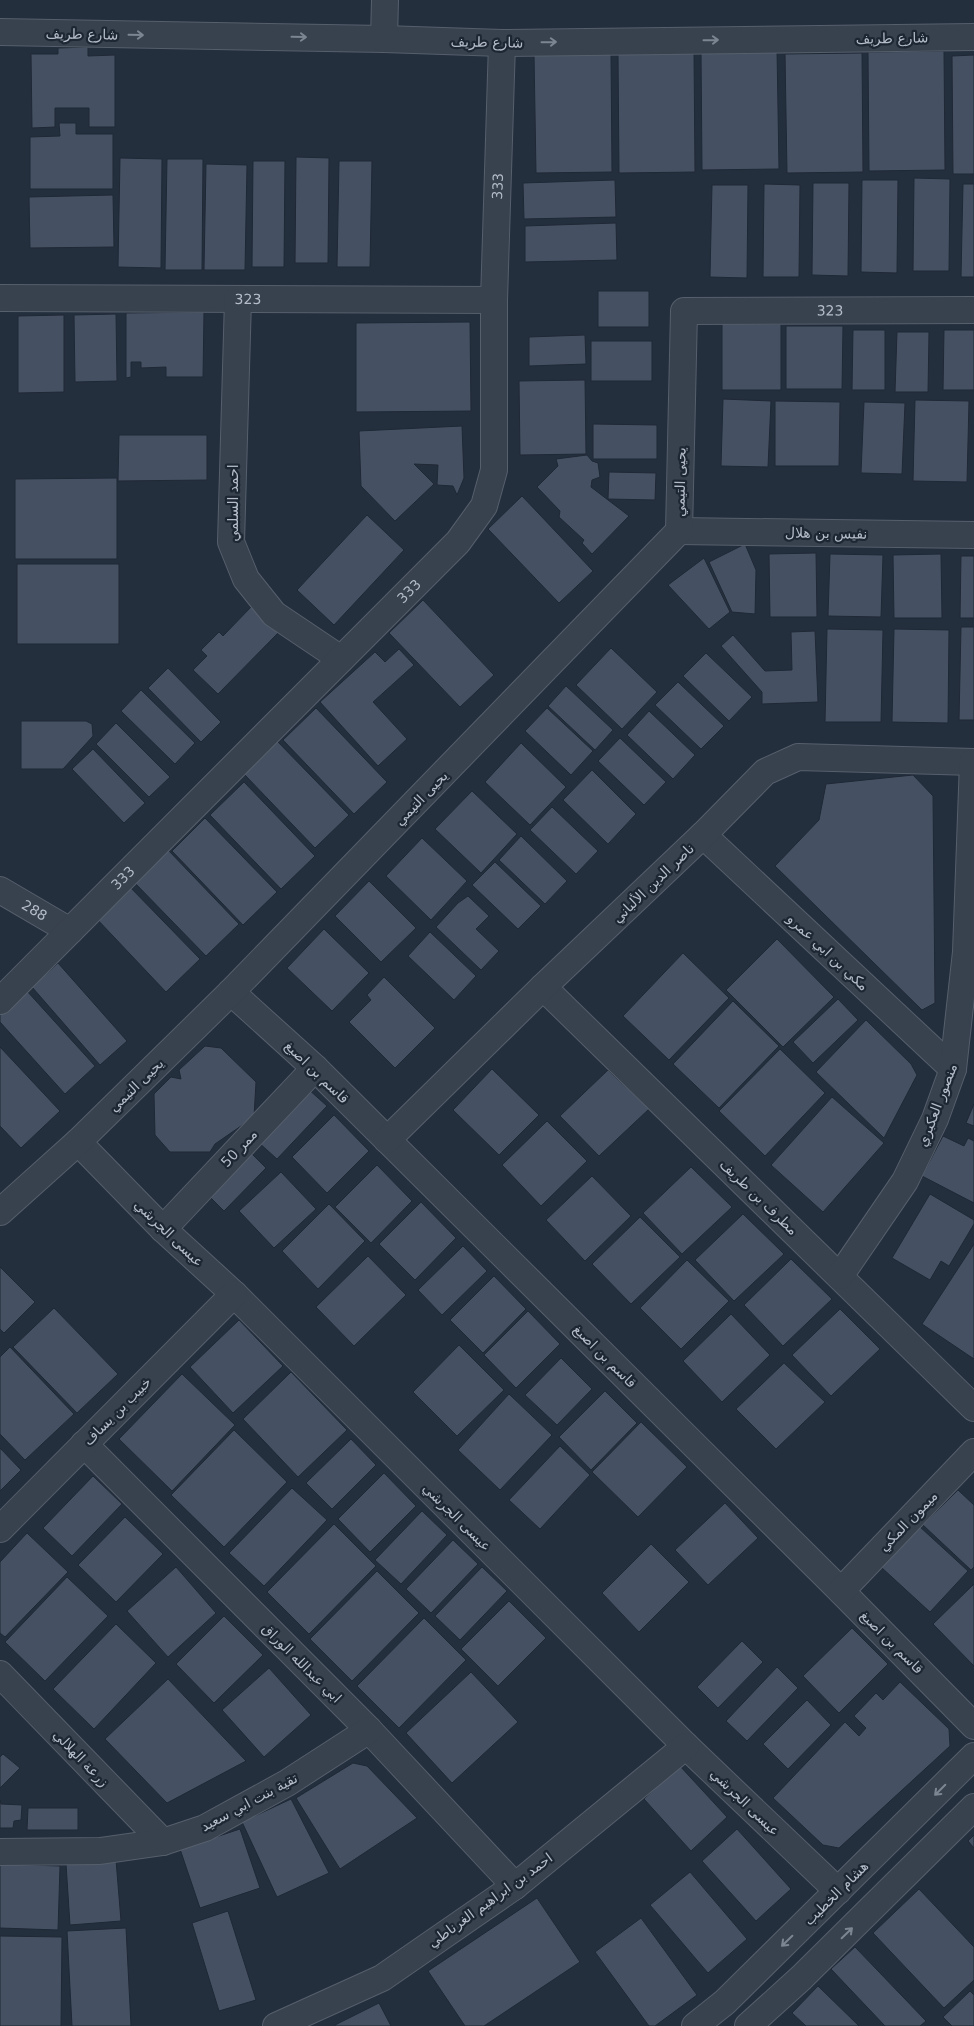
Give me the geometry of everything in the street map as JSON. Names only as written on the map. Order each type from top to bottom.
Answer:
[{"type":"street","points":[[384,39],[385,0]]},
{"type":"street","name":"شارع طريف","points":[[0,32],[502,43],[974,38]]},
{"type":"street","name":"333","points":[[0,1001],[458,542],[484,506],[494,470],[494,300],[502,43]]},
{"type":"street","name":"323","points":[[0,298],[494,300]]},
{"type":"street","name":"احمد السلمي","points":[[238,299],[231,542],[246,579],[274,614],[341,659]]},
{"type":"street","name":"323","points":[[684,311],[974,310]]},
{"type":"street","name":"يحيى التيمي","points":[[0,1212],[78,1142],[231,992],[679,531],[684,311]]},
{"type":"street","name":"نفيس بن هلال","points":[[679,531],[974,535]]},
{"type":"street","name":"ناصر الدين الألباني","points":[[387,1140],[543,987],[703,835],[765,772],[798,756],[973,762]]},
{"type":"street","name":"منصور العكبري","points":[[840,1276],[905,1181],[935,1119],[954,1069],[966,952],[973,762]]},
{"type":"street","name":"مكي بن ابي عمرو","points":[[703,835],[954,1069]]},
{"type":"street","name":"288","points":[[0,890],[70,931]]},
{"type":"street","name":"مطرف بن طريف","points":[[543,987],[974,1408]]},
{"type":"street","name":"قاسم بن اصبغ","points":[[231,992],[315,1068],[841,1591],[974,1726]]},
{"type":"street","name":"ممر 50","points":[[163,1228],[315,1068]]},
{"type":"street","name":"عيسى الجرشي","points":[[78,1142],[163,1228],[234,1294],[686,1746],[838,1892]]},
{"type":"street","name":"خبيب بن يساف","points":[[0,1529],[234,1294]]},
{"type":"street","name":"ابي عبدالله الوراق","points":[[84,1444],[369,1730],[515,1886]]},
{"type":"street","name":"ميمون المكي","points":[[841,1591],[974,1452]]},
{"type":"street","name":"زرعة الهلالي","points":[[0,1674],[162,1842]]},
{"type":"street","name":"تقية بنت ابي سعيد","points":[[0,1852],[100,1851],[162,1842],[205,1828],[287,1783],[369,1730]]},
{"type":"street","name":"احمد بن ابراهيم الغرناطي","points":[[276,2026],[382,1978],[515,1886],[686,1746]]},
{"type":"street","name":"هشام الخطيب","points":[[695,2026],[725,2002],[974,1756]]},
{"type":"street","points":[[748,2026],[801,1978],[974,1807]]},
{"type":"building","points":[[88,47],[88,56],[115,55],[115,127],[89,127],[89,108],[55,108],[55,127],[32,128],[31,54],[58,54],[58,48]]},
{"type":"building","points":[[777,50],[779,169],[702,170],[701,51]]},
{"type":"building","points":[[944,51],[945,170],[869,171],[868,52]]},
{"type":"building","points":[[611,53],[612,172],[536,173],[534,54]]},
{"type":"building","points":[[694,53],[695,172],[619,173],[618,54]]},
{"type":"building","points":[[862,53],[863,172],[787,173],[785,54]]},
{"type":"building","points":[[974,55],[974,174],[953,174],[952,56]]},
{"type":"building","points":[[59,123],[76,123],[76,134],[113,134],[113,189],[30,189],[30,137],[60,136]]},
{"type":"building","points":[[296,157],[329,158],[328,263],[295,263]]},
{"type":"building","points":[[120,158],[162,159],[161,268],[118,267]]},
{"type":"building","points":[[167,159],[203,159],[202,270],[165,270]]},
{"type":"building","points":[[253,161],[285,161],[284,267],[252,267]]},
{"type":"building","points":[[339,161],[372,161],[370,267],[337,267]]},
{"type":"building","points":[[206,164],[247,165],[245,270],[204,270]]},
{"type":"building","points":[[914,178],[950,179],[949,271],[913,271]]},
{"type":"building","points":[[615,180],[616,217],[524,219],[523,183]]},
{"type":"building","points":[[862,180],[898,180],[897,273],[861,272]]},
{"type":"building","points":[[813,183],[849,183],[848,276],[812,275]]},
{"type":"building","points":[[764,184],[800,185],[799,277],[763,277]]},
{"type":"building","points":[[963,184],[974,184],[974,277],[961,277]]},
{"type":"building","points":[[712,185],[748,185],[747,278],[710,277]]},
{"type":"building","points":[[113,195],[114,247],[30,248],[29,197]]},
{"type":"building","points":[[616,223],[617,260],[525,262],[525,226]]},
{"type":"building","points":[[598,291],[649,291],[649,327],[598,327]]},
{"type":"building","points":[[204,312],[203,377],[166,377],[166,367],[141,368],[141,362],[131,362],[131,377],[126,378],[126,313]]},
{"type":"building","points":[[116,314],[117,381],[75,382],[74,315]]},
{"type":"building","points":[[64,315],[64,392],[18,393],[18,316]]},
{"type":"building","points":[[470,322],[471,411],[356,412],[356,323]]},
{"type":"building","points":[[722,324],[781,324],[781,390],[722,390]]},
{"type":"building","points":[[786,326],[843,326],[842,389],[786,389]]},
{"type":"building","points":[[853,330],[885,330],[885,390],[852,390]]},
{"type":"building","points":[[944,330],[974,330],[974,390],[943,390]]},
{"type":"building","points":[[897,332],[929,332],[928,392],[895,392]]},
{"type":"building","points":[[585,335],[586,364],[529,366],[529,337]]},
{"type":"building","points":[[591,341],[652,341],[652,381],[591,381]]},
{"type":"building","points":[[585,380],[586,454],[520,455],[519,381]]},
{"type":"building","points":[[723,399],[771,401],[768,467],[721,466]]},
{"type":"building","points":[[915,400],[969,401],[967,482],[913,481]]},
{"type":"building","points":[[775,401],[840,402],[839,466],[775,466]]},
{"type":"building","points":[[864,402],[905,403],[902,474],[861,473]]},
{"type":"building","points":[[593,424],[657,425],[657,459],[593,459]]},
{"type":"building","points":[[462,426],[464,478],[457,495],[453,486],[437,485],[438,465],[414,464],[434,484],[395,521],[361,486],[359,431]]},
{"type":"building","points":[[119,435],[207,435],[207,480],[118,481]]},
{"type":"building","points":[[587,455],[592,461],[598,463],[600,477],[592,480],[591,487],[629,516],[592,554],[582,543],[584,540],[559,517],[560,511],[537,487],[558,466],[556,459]]},
{"type":"building","points":[[609,472],[656,473],[655,500],[608,499]]},
{"type":"building","points":[[117,478],[117,559],[15,559],[15,479]]},
{"type":"building","points":[[522,496],[593,571],[559,603],[488,529]]},
{"type":"building","points":[[367,515],[404,550],[334,625],[297,590]]},
{"type":"building","points":[[745,544],[756,570],[755,614],[732,612],[709,562]]},
{"type":"building","points":[[816,553],[817,617],[770,617],[769,554]]},
{"type":"building","points":[[830,554],[883,555],[881,617],[828,616]]},
{"type":"building","points":[[941,554],[942,618],[894,618],[893,555]]},
{"type":"building","points":[[961,556],[974,556],[974,618],[960,618]]},
{"type":"building","points":[[704,558],[730,612],[709,629],[668,585]]},
{"type":"building","points":[[17,564],[119,564],[119,644],[17,644]]},
{"type":"building","points":[[423,600],[494,675],[460,707],[389,633]]},
{"type":"building","points":[[252,606],[279,632],[218,694],[193,670],[207,656],[201,650],[219,632],[223,636]]},
{"type":"building","points":[[961,627],[974,627],[974,720],[959,720]]},
{"type":"building","points":[[827,629],[883,630],[881,722],[825,722]]},
{"type":"building","points":[[894,629],[949,630],[948,723],[892,722]]},
{"type":"building","points":[[815,631],[818,702],[762,704],[762,692],[721,646],[733,635],[765,671],[792,670],[791,632]]},
{"type":"building","points":[[611,648],[657,692],[622,729],[576,685]]},
{"type":"building","points":[[399,649],[414,665],[373,702],[407,739],[378,766],[320,702],[375,652],[385,662]]},
{"type":"building","points":[[706,653],[752,697],[729,721],[683,676]]},
{"type":"building","points":[[168,668],[221,722],[201,742],[148,688]]},
{"type":"building","points":[[678,682],[724,726],[701,749],[655,705]]},
{"type":"building","points":[[566,686],[613,730],[595,750],[548,706]]},
{"type":"building","points":[[141,690],[195,743],[175,764],[121,711]]},
{"type":"building","points":[[316,708],[387,782],[354,814],[283,740]]},
{"type":"building","points":[[547,708],[593,751],[571,775],[525,731]]},
{"type":"building","points":[[649,711],[695,755],[673,779],[627,735]]},
{"type":"building","points":[[21,721],[86,721],[92,724],[93,736],[63,769],[21,769]]},
{"type":"building","points":[[116,723],[170,777],[149,797],[96,744]]},
{"type":"building","points":[[620,738],[666,782],[644,805],[598,761]]},
{"type":"building","points":[[277,741],[349,815],[315,848],[244,774]]},
{"type":"building","points":[[521,743],[566,787],[530,825],[485,782]]},
{"type":"building","points":[[93,749],[145,803],[124,823],[72,769]]},
{"type":"building","points":[[592,770],[636,814],[608,844],[563,800]]},
{"type":"building","points":[[913,775],[933,796],[935,1003],[922,1010],[775,866],[819,820],[826,784]]},
{"type":"building","points":[[244,782],[315,856],[281,889],[210,815]]},
{"type":"building","points":[[472,791],[517,834],[481,873],[435,829]]},
{"type":"building","points":[[552,807],[598,851],[576,874],[530,830]]},
{"type":"building","points":[[205,818],[277,892],[243,925],[172,851]]},
{"type":"building","points":[[521,836],[567,881],[545,904],[499,860]]},
{"type":"building","points":[[422,838],[467,881],[431,920],[386,876]]},
{"type":"building","points":[[168,850],[239,924],[206,956],[134,882]]},
{"type":"building","points":[[495,862],[541,906],[518,929],[472,885]]},
{"type":"building","points":[[369,881],[416,928],[381,962],[335,916]]},
{"type":"building","points":[[128,885],[200,959],[166,992],[95,917]]},
{"type":"building","points":[[468,896],[489,916],[476,929],[499,951],[481,970],[436,927],[458,903]]},
{"type":"building","points":[[324,929],[369,973],[332,1011],[287,968]]},
{"type":"building","points":[[430,932],[476,976],[454,1000],[408,956]]},
{"type":"building","points":[[777,939],[834,997],[783,1047],[726,990]]},
{"type":"building","points":[[683,953],[729,998],[669,1060],[623,1016]]},
{"type":"building","points":[[58,963],[127,1041],[100,1065],[32,987]]},
{"type":"building","points":[[384,977],[435,1028],[395,1068],[349,1022],[371,1000],[367,995]]},
{"type":"building","points":[[26,990],[95,1066],[65,1094],[0,1022],[0,1014]]},
{"type":"building","points":[[838,999],[858,1020],[813,1063],[793,1042]]},
{"type":"building","points":[[733,1001],[779,1046],[719,1108],[673,1064]]},
{"type":"building","points":[[866,1020],[911,1064],[917,1075],[884,1138],[816,1072]]},
{"type":"building","points":[[205,1046],[221,1048],[256,1082],[254,1117],[215,1144],[210,1152],[170,1152],[155,1135],[154,1094],[171,1077],[181,1079],[179,1070]]},
{"type":"building","points":[[0,1047],[60,1111],[21,1148],[0,1126]]},
{"type":"building","points":[[780,1049],[825,1093],[765,1156],[719,1111]]},
{"type":"building","points":[[492,1069],[539,1115],[499,1155],[453,1110]]},
{"type":"building","points":[[608,1070],[649,1109],[599,1156],[560,1116]]},
{"type":"building","points":[[307,1088],[327,1106],[277,1159],[257,1141]]},
{"type":"building","points":[[832,1097],[884,1143],[823,1212],[771,1165]]},
{"type":"building","points":[[974,1104],[974,1126],[966,1123]]},
{"type":"building","points":[[334,1115],[369,1151],[327,1193],[292,1157]]},
{"type":"building","points":[[547,1121],[587,1161],[541,1206],[502,1165]]},
{"type":"building","points":[[943,1136],[964,1146],[968,1138],[974,1141],[974,1203],[922,1176]]},
{"type":"building","points":[[246,1148],[266,1168],[224,1211],[204,1191]]},
{"type":"building","points":[[377,1165],[412,1201],[371,1243],[335,1207]]},
{"type":"building","points":[[691,1167],[732,1207],[682,1254],[643,1213]]},
{"type":"building","points":[[281,1172],[316,1209],[274,1248],[239,1211]]},
{"type":"building","points":[[592,1176],[631,1216],[585,1261],[546,1220]]},
{"type":"building","points":[[930,1194],[974,1220],[974,1224],[949,1266],[941,1261],[930,1280],[892,1258]]},
{"type":"building","points":[[421,1202],[456,1238],[415,1280],[379,1244]]},
{"type":"building","points":[[329,1204],[365,1241],[318,1289],[282,1251]]},
{"type":"building","points":[[743,1214],[784,1254],[734,1301],[695,1260]]},
{"type":"building","points":[[640,1217],[680,1257],[631,1304],[592,1264]]},
{"type":"building","points":[[974,1244],[974,1359],[922,1324]]},
{"type":"building","points":[[463,1246],[487,1271],[442,1315],[418,1290]]},
{"type":"building","points":[[368,1256],[406,1295],[354,1346],[316,1307]]},
{"type":"building","points":[[791,1259],[832,1299],[783,1346],[744,1305]]},
{"type":"building","points":[[687,1260],[729,1301],[681,1349],[640,1308]]},
{"type":"building","points":[[0,1267],[35,1302],[4,1333],[0,1329]]},
{"type":"building","points":[[494,1276],[526,1309],[483,1353],[450,1320]]},
{"type":"building","points":[[54,1308],[118,1374],[77,1413],[13,1347]]},
{"type":"building","points":[[840,1309],[880,1349],[831,1396],[792,1355]]},
{"type":"building","points":[[528,1311],[560,1344],[516,1388],[484,1355]]},
{"type":"building","points":[[731,1314],[770,1355],[722,1402],[683,1361]]},
{"type":"building","points":[[239,1320],[283,1366],[233,1413],[190,1367]]},
{"type":"building","points":[[459,1345],[504,1390],[457,1436],[413,1392]]},
{"type":"building","points":[[10,1347],[74,1414],[25,1460],[0,1434],[0,1357]]},
{"type":"building","points":[[561,1358],[592,1389],[557,1425],[525,1395]]},
{"type":"building","points":[[784,1363],[825,1402],[776,1449],[736,1409]]},
{"type":"building","points":[[291,1372],[347,1430],[298,1477],[243,1419]]},
{"type":"building","points":[[182,1374],[235,1425],[172,1491],[119,1439]]},
{"type":"building","points":[[605,1391],[637,1423],[591,1470],[559,1437]]},
{"type":"building","points":[[509,1394],[552,1435],[500,1490],[458,1450]]},
{"type":"building","points":[[641,1422],[687,1467],[638,1517],[592,1472]]},
{"type":"building","points":[[234,1430],[287,1482],[224,1547],[171,1495]]},
{"type":"building","points":[[351,1439],[376,1465],[332,1509],[306,1483]]},
{"type":"building","points":[[560,1446],[590,1475],[540,1529],[509,1500]]},
{"type":"building","points":[[0,1448],[21,1470],[0,1491]]},
{"type":"building","points":[[384,1473],[416,1506],[370,1552],[338,1519]]},
{"type":"building","points":[[93,1476],[122,1504],[72,1556],[43,1528]]},
{"type":"building","points":[[292,1488],[327,1520],[264,1586],[229,1553]]},
{"type":"building","points":[[958,1490],[974,1505],[974,1567],[971,1570],[923,1525]]},
{"type":"building","points":[[725,1503],[758,1538],[708,1585],[675,1550]]},
{"type":"building","points":[[422,1511],[447,1535],[401,1584],[375,1560]]},
{"type":"building","points":[[125,1517],[163,1554],[116,1602],[78,1565]]},
{"type":"building","points":[[334,1524],[376,1566],[309,1634],[267,1592]]},
{"type":"building","points":[[919,1526],[968,1571],[930,1612],[881,1567]]},
{"type":"building","points":[[27,1533],[68,1572],[5,1637],[0,1633],[0,1562]]},
{"type":"building","points":[[453,1540],[478,1564],[431,1613],[406,1589]]},
{"type":"building","points":[[651,1544],[689,1582],[639,1632],[602,1593]]},
{"type":"building","points":[[176,1567],[216,1613],[168,1657],[127,1611]]},
{"type":"building","points":[[482,1567],[507,1591],[460,1640],[435,1616]]},
{"type":"building","points":[[377,1571],[419,1613],[352,1681],[310,1639]]},
{"type":"building","points":[[67,1577],[108,1616],[45,1681],[5,1642]]},
{"type":"building","points":[[974,1584],[974,1666],[933,1624]]},
{"type":"building","points":[[509,1601],[546,1638],[498,1686],[461,1649]]},
{"type":"building","points":[[224,1616],[263,1655],[214,1703],[176,1664]]},
{"type":"building","points":[[424,1618],[466,1660],[399,1728],[357,1686]]},
{"type":"building","points":[[116,1624],[156,1663],[94,1729],[53,1689]]},
{"type":"building","points":[[852,1628],[888,1664],[839,1713],[803,1676]]},
{"type":"building","points":[[742,1641],[763,1662],[718,1708],[697,1687]]},
{"type":"building","points":[[777,1667],[798,1688],[747,1741],[726,1721]]},
{"type":"building","points":[[269,1668],[311,1715],[264,1757],[222,1710]]},
{"type":"building","points":[[471,1672],[518,1722],[452,1783],[406,1733]]},
{"type":"building","points":[[168,1679],[246,1761],[167,1803],[105,1739]]},
{"type":"building","points":[[900,1682],[949,1729],[950,1746],[839,1848],[823,1845],[773,1798],[845,1722],[859,1736],[866,1728],[854,1716],[876,1693],[883,1700]]},
{"type":"building","points":[[807,1700],[831,1725],[788,1769],[763,1744]]},
{"type":"building","points":[[3,1754],[20,1768],[0,1788],[0,1757]]},
{"type":"building","points":[[353,1763],[367,1766],[417,1818],[340,1869],[296,1798]]},
{"type":"building","points":[[679,1765],[727,1817],[691,1851],[644,1799]]},
{"type":"building","points":[[291,1799],[329,1873],[277,1897],[242,1822]]},
{"type":"building","points":[[0,1800],[1,1804],[22,1805],[21,1820],[14,1821],[13,1828],[0,1828]]},
{"type":"building","points":[[28,1808],[78,1808],[78,1830],[27,1830]]},
{"type":"building","points":[[240,1829],[260,1888],[200,1908],[180,1849]]},
{"type":"building","points":[[737,1829],[791,1889],[756,1921],[702,1861]]},
{"type":"building","points":[[974,1835],[974,1848],[968,1841]]},
{"type":"building","points":[[116,1860],[121,1921],[70,1925],[66,1864]]},
{"type":"building","points":[[0,1864],[60,1866],[58,1930],[0,1928]]},
{"type":"building","points":[[690,1872],[747,1939],[708,1973],[650,1905]]},
{"type":"building","points":[[919,1889],[974,1947],[974,1980],[944,2008],[873,1933]]},
{"type":"building","points":[[537,1898],[580,1962],[484,2026],[465,2026],[428,1971]]},
{"type":"building","points":[[228,1911],[256,2000],[219,2011],[192,1923]]},
{"type":"building","points":[[641,1918],[697,1995],[655,2026],[649,2026],[595,1952]]},
{"type":"building","points":[[126,1928],[131,2026],[72,2026],[67,1931]]},
{"type":"building","points":[[0,1936],[62,1937],[61,2026],[0,2026]]},
{"type":"building","points":[[855,1947],[926,2021],[920,2026],[885,2026],[831,1969]]},
{"type":"building","points":[[818,1986],[859,2026],[806,2026],[792,2013]]},
{"type":"building","points":[[970,1991],[974,1995],[974,2026],[952,2026],[943,2017]]},
{"type":"building","points":[[379,2003],[391,2026],[335,2026],[335,2025]]}]
